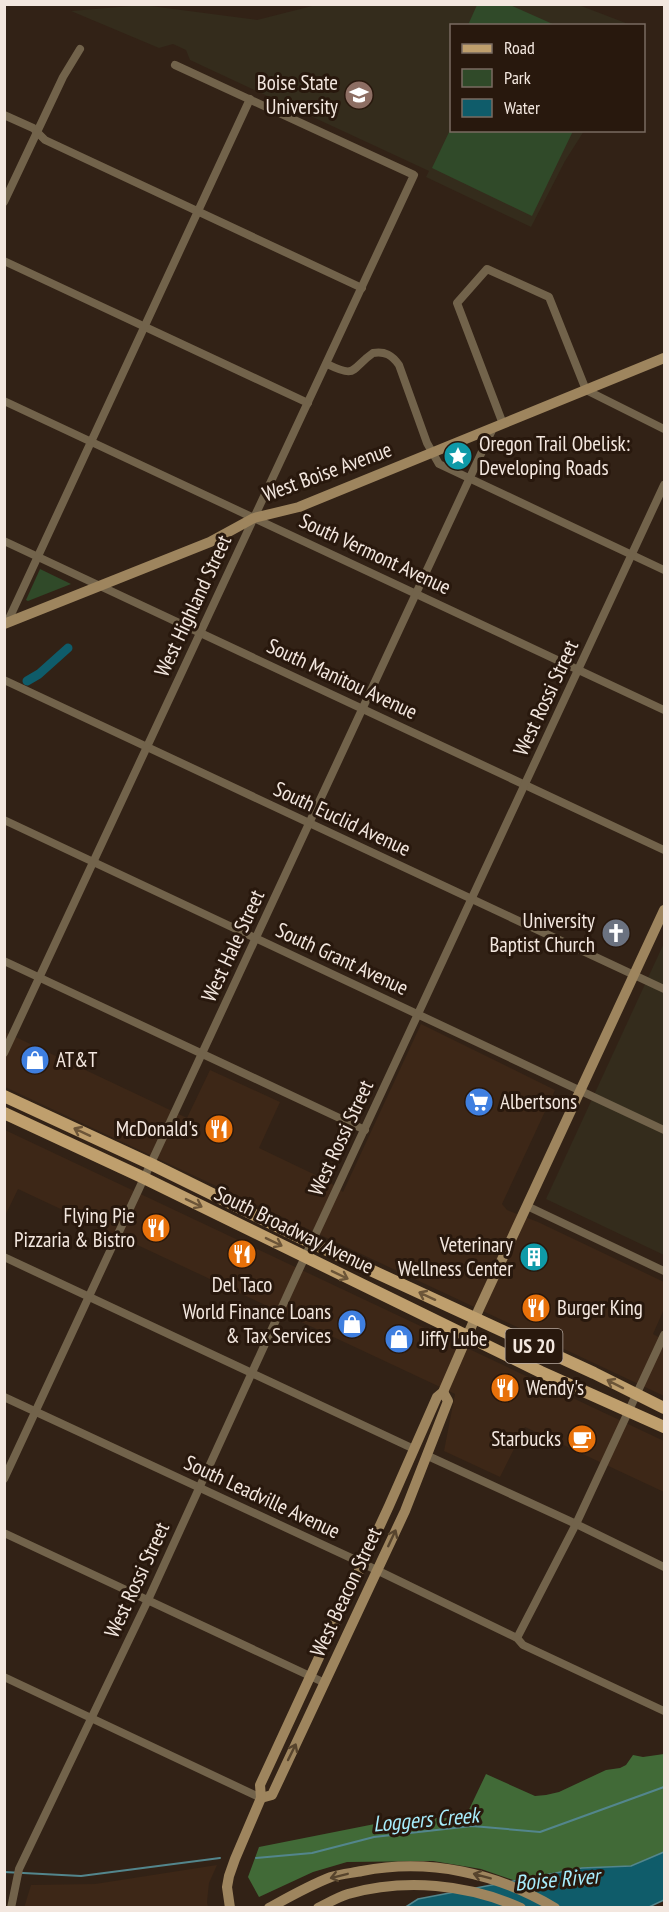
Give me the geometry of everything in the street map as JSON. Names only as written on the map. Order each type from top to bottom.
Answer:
[{"type":"main road","name":"South Broadway Avenue","points":[[4,1096],[664,1408]]},
{"type":"main road","name":"South Broadway Avenue","points":[[4,1113],[144,1178],[467,1336],[664,1427]]},
{"type":"street","points":[[4,202],[63,77],[80,49]]},
{"type":"street","points":[[5,625],[250,99],[175,65]]},
{"type":"street","name":"West Highland Street","points":[[4,1053],[414,175],[250,99]]},
{"type":"street","points":[[4,115],[33,128],[45,140],[362,288]]},
{"type":"street","points":[[4,261],[308,403]]},
{"type":"street","points":[[498,426],[457,303],[487,269],[549,297],[585,390],[664,429]]},
{"type":"street","points":[[327,364],[348,372],[354,371],[373,353],[380,351],[394,357],[432,454],[439,464],[664,570]]},
{"type":"street","name":"West Boise Avenue","points":[[5,625],[210,542],[254,518],[299,507],[664,358]]},
{"type":"street","name":"South Vermont Avenue","points":[[4,401],[664,710]]},
{"type":"street","name":"West Hale Street","points":[[4,1479],[470,478],[498,426]]},
{"type":"street","name":"West Rossi Street","points":[[11,1908],[19,1869],[148,1600],[251,1373],[664,485]]},
{"type":"street","name":"South Manitou Avenue","points":[[4,541],[664,850]]},
{"type":"street","name":"South Euclid Avenue","points":[[4,680],[664,989]]},
{"type":"street","name":"South Grant Avenue","points":[[4,820],[664,1130]]},
{"type":"street","name":"West Beacon Street","points":[[230,1908],[227,1887],[229,1876],[261,1798],[260,1785],[436,1397],[443,1392],[664,910]]},
{"type":"street","points":[[4,961],[365,1130]]},
{"type":"street","points":[[527,1206],[664,1271]]},
{"type":"street","points":[[4,1257],[414,1449]]},
{"type":"street","points":[[517,1638],[576,1524],[664,1335]]},
{"type":"street","name":"West Beacon Street","points":[[261,1798],[272,1795],[377,1570],[428,1456],[448,1401],[443,1392]]},
{"type":"street","name":"South Leadville Avenue","points":[[4,1397],[377,1570],[517,1638],[523,1645],[664,1711]]},
{"type":"street","points":[[428,1456],[664,1567]]},
{"type":"street","points":[[4,1533],[325,1683]]},
{"type":"street","points":[[4,1677],[261,1798]]},
{"type":"street","points":[[269,1908],[332,1877],[396,1866],[446,1868],[490,1878],[532,1894],[555,1908]]},
{"type":"street","points":[[318,1908],[347,1894],[402,1885],[450,1887],[507,1901],[521,1908]]},
{"type":"shaded area","name":"Boise State University","points":[[576,4],[628,24],[450,24],[450,132],[583,132],[565,161],[531,227],[426,177],[429,171],[190,60],[186,50],[173,44],[159,48],[71,11],[143,5],[257,20],[316,5]]},
{"type":"shaded area","points":[[664,943],[664,1255],[546,1199]]},
{"type":"shaded area","points":[[421,1024],[555,1090],[502,1204],[507,1210],[538,1222],[664,1282],[664,1309],[653,1334],[664,1340],[664,1396],[5,1087],[5,1032],[187,1118],[210,1070],[280,1102],[259,1148],[328,1181],[343,1192]]},
{"type":"shaded area","points":[[5,1130],[664,1441],[664,1492],[525,1427],[500,1477],[444,1451],[455,1394],[18,1189],[5,1216]]},
{"type":"shaded area","points":[[217,1865],[209,1883],[208,1907],[24,1908],[31,1885],[95,1884]]},
{"type":"green space","points":[[477,5],[510,5],[553,24],[468,24]]},
{"type":"green space","points":[[450,130],[450,132],[573,132],[532,216],[432,168]]},
{"type":"green space","points":[[40,569],[71,584],[28,601],[26,600]]},
{"type":"green space","points":[[664,1754],[664,1852],[631,1866],[582,1868],[516,1881],[481,1869],[433,1861],[347,1862],[313,1872],[259,1897],[248,1877],[259,1847],[405,1818],[465,1818],[486,1774],[535,1796],[546,1795],[559,1792],[606,1770],[620,1768],[626,1765],[633,1755],[643,1757]]},
{"type":"water","name":"Boise River","points":[[664,1852],[664,1900],[649,1907],[404,1908],[418,1899],[582,1868],[631,1866]]},
{"type":"waterway","points":[[27,681],[39,674],[68,648]]},
{"type":"waterway","name":"Loggers Creek","points":[[256,1858],[312,1853],[374,1837],[472,1826],[540,1832],[664,1787]]},
{"type":"waterway","name":"Loggers Creek","points":[[4,1872],[81,1876],[220,1858]]},
{"type":"place","name":"Boise State University","points":[[359,95]]},
{"type":"place","name":"Oregon Trail Obelisk: Developing Roads","points":[[458,456]]},
{"type":"place","name":"University Baptist Church","points":[[616,933]]},
{"type":"place","name":"AT&T","points":[[35,1060]]},
{"type":"place","name":"Albertsons","points":[[479,1102]]},
{"type":"place","name":"McDonald's","points":[[219,1129]]},
{"type":"place","name":"Flying Pie Pizzaria & Bistro","points":[[156,1228]]},
{"type":"place","name":"Del Taco","points":[[242,1254]]},
{"type":"place","name":"Veterinary Wellness Center","points":[[534,1257]]},
{"type":"place","name":"Burger King","points":[[536,1308]]},
{"type":"place","name":"World Finance Loans & Tax Services","points":[[352,1324]]},
{"type":"place","name":"Jiffy Lube","points":[[399,1339]]},
{"type":"place","name":"Wendy's","points":[[505,1388]]},
{"type":"place","name":"Starbucks","points":[[582,1439]]}]
